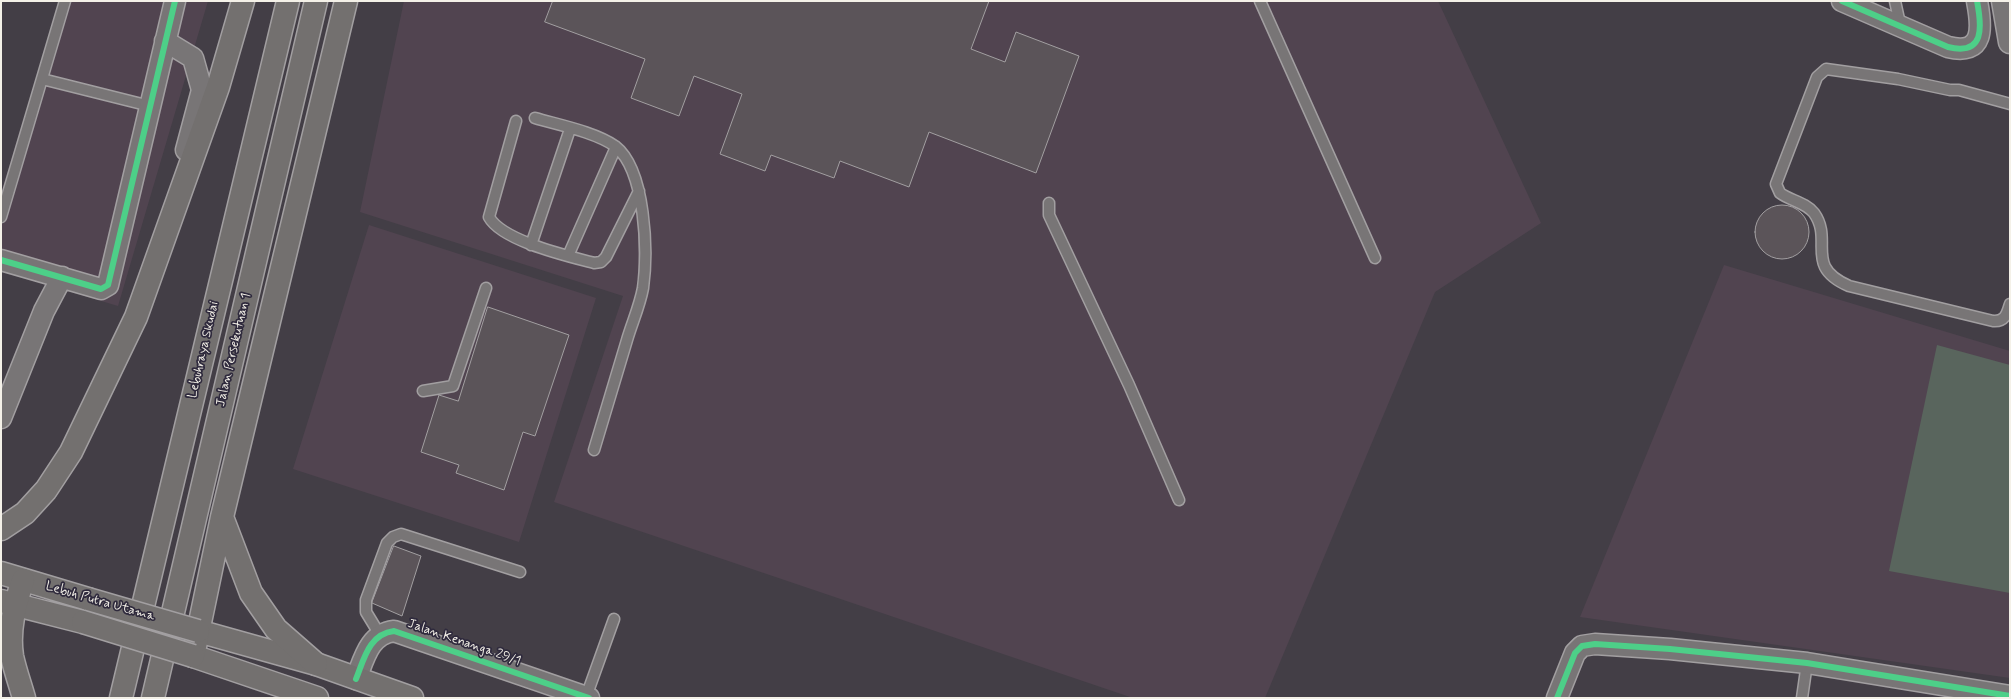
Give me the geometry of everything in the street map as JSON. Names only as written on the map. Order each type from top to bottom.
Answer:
[{"type":"main road","points":[[1,529],[26,513],[46,490],[71,452],[136,317],[218,87],[243,1]]},
{"type":"main road","name":"Lebuhraya Skudai","points":[[120,698],[288,1]]},
{"type":"main road","name":"Jalan Persekutuan 1","points":[[153,698],[316,1]]},
{"type":"main road","points":[[193,656],[222,517],[346,1]]},
{"type":"main road","points":[[222,517],[251,593],[276,629],[316,664]]},
{"type":"main road","name":"Lebuh Putra Utama","points":[[1,574],[198,632],[316,664],[412,698]]},
{"type":"main road","points":[[23,580],[8,603],[12,656],[24,698]]},
{"type":"main road","name":"Lebuh Putra Utama","points":[[8,603],[83,622],[193,656],[317,698]]},
{"type":"main road","points":[[1,653],[24,698]]},
{"type":"street","points":[[1,260],[100,288],[108,285],[175,1]]},
{"type":"street","points":[[1842,1],[1900,24],[1948,47],[1959,50],[1969,48],[1976,44],[1981,31],[1978,1]]},
{"type":"street","points":[[2003,1],[2010,42]]},
{"type":"street","points":[[160,247],[202,90],[193,58],[165,40]]},
{"type":"street","points":[[1,418],[44,311],[62,277]]},
{"type":"street","name":"Jalan Kenanga 29/1","points":[[380,635],[394,631],[401,632],[588,698]]},
{"type":"street","points":[[356,679],[370,646],[380,635]]},
{"type":"street","points":[[1557,698],[1575,653],[1582,646],[1595,644],[1670,649],[1807,664],[2010,696]]},
{"type":"lane","points":[[1,217],[65,1]]},
{"type":"lane","points":[[1260,1],[1375,258]]},
{"type":"lane","points":[[1895,1],[1900,24]]},
{"type":"lane","points":[[2010,104],[1959,90],[1950,90],[1898,79],[1826,70],[1816,77],[1776,184],[1780,193],[1806,206],[1814,213],[1821,233],[1821,252],[1824,264],[1830,274],[1839,281],[1849,286],[1998,322],[2006,316],[2010,304]]},
{"type":"lane","points":[[42,79],[150,106]]},
{"type":"lane","points":[[535,118],[595,136],[616,147],[632,169],[639,191],[644,224],[645,256],[643,288],[594,450]]},
{"type":"lane","points":[[516,121],[489,216],[495,225],[531,245],[594,263],[600,262],[606,257],[639,191]]},
{"type":"lane","points":[[531,245],[570,129]]},
{"type":"lane","points":[[568,256],[616,147]]},
{"type":"lane","points":[[1049,203],[1049,215],[1129,386],[1179,500]]},
{"type":"lane","points":[[423,391],[453,386],[486,288]]},
{"type":"lane","points":[[380,635],[366,612],[366,600],[387,543],[394,537],[401,534],[520,572]]},
{"type":"lane","points":[[588,698],[614,619]]},
{"type":"lane","points":[[1802,698],[1807,664]]},
{"type":"shaded area","points":[[60,1],[208,1],[118,306],[1,271],[1,193]]},
{"type":"shaded area","points":[[404,1],[1438,1],[1541,223],[1435,292],[1265,698],[1133,698],[554,502],[623,296],[360,212]]},
{"type":"shaded area","points":[[369,225],[596,298],[519,542],[293,469]]},
{"type":"shaded area","points":[[1724,265],[2010,351],[2010,678],[1580,617]]},
{"type":"shaded area","points":[[1937,345],[2010,365],[2010,593],[1889,571]]},
{"type":"building","points":[[553,1],[989,1],[971,49],[1005,62],[1016,32],[1079,56],[1036,173],[929,132],[909,187],[840,161],[834,178],[771,155],[765,171],[720,154],[742,94],[694,76],[679,116],[631,98],[645,59],[545,22]]},
{"type":"building","points":[[1777,205],[1787,205],[1797,209],[1805,217],[1809,227],[1809,237],[1805,247],[1797,255],[1787,259],[1777,259],[1767,255],[1759,247],[1755,237],[1755,227],[1759,217],[1767,209]]},
{"type":"building","points":[[488,307],[569,335],[535,436],[523,432],[504,490],[456,473],[459,465],[421,452],[439,395],[458,401]]},
{"type":"building","points":[[394,546],[421,556],[402,616],[372,603]]},
{"type":"cycle path","points":[[1,260],[101,289],[108,285],[175,1]]},
{"type":"cycle path","points":[[1842,1],[1948,47],[1960,49],[1969,47],[1975,43],[1978,37],[1980,20],[1977,1]]},
{"type":"cycle path","points":[[356,679],[365,656],[373,642],[386,633],[394,631],[589,698]]},
{"type":"cycle path","points":[[1557,698],[1575,653],[1582,646],[1595,644],[1670,649],[1807,663],[2010,696]]}]
